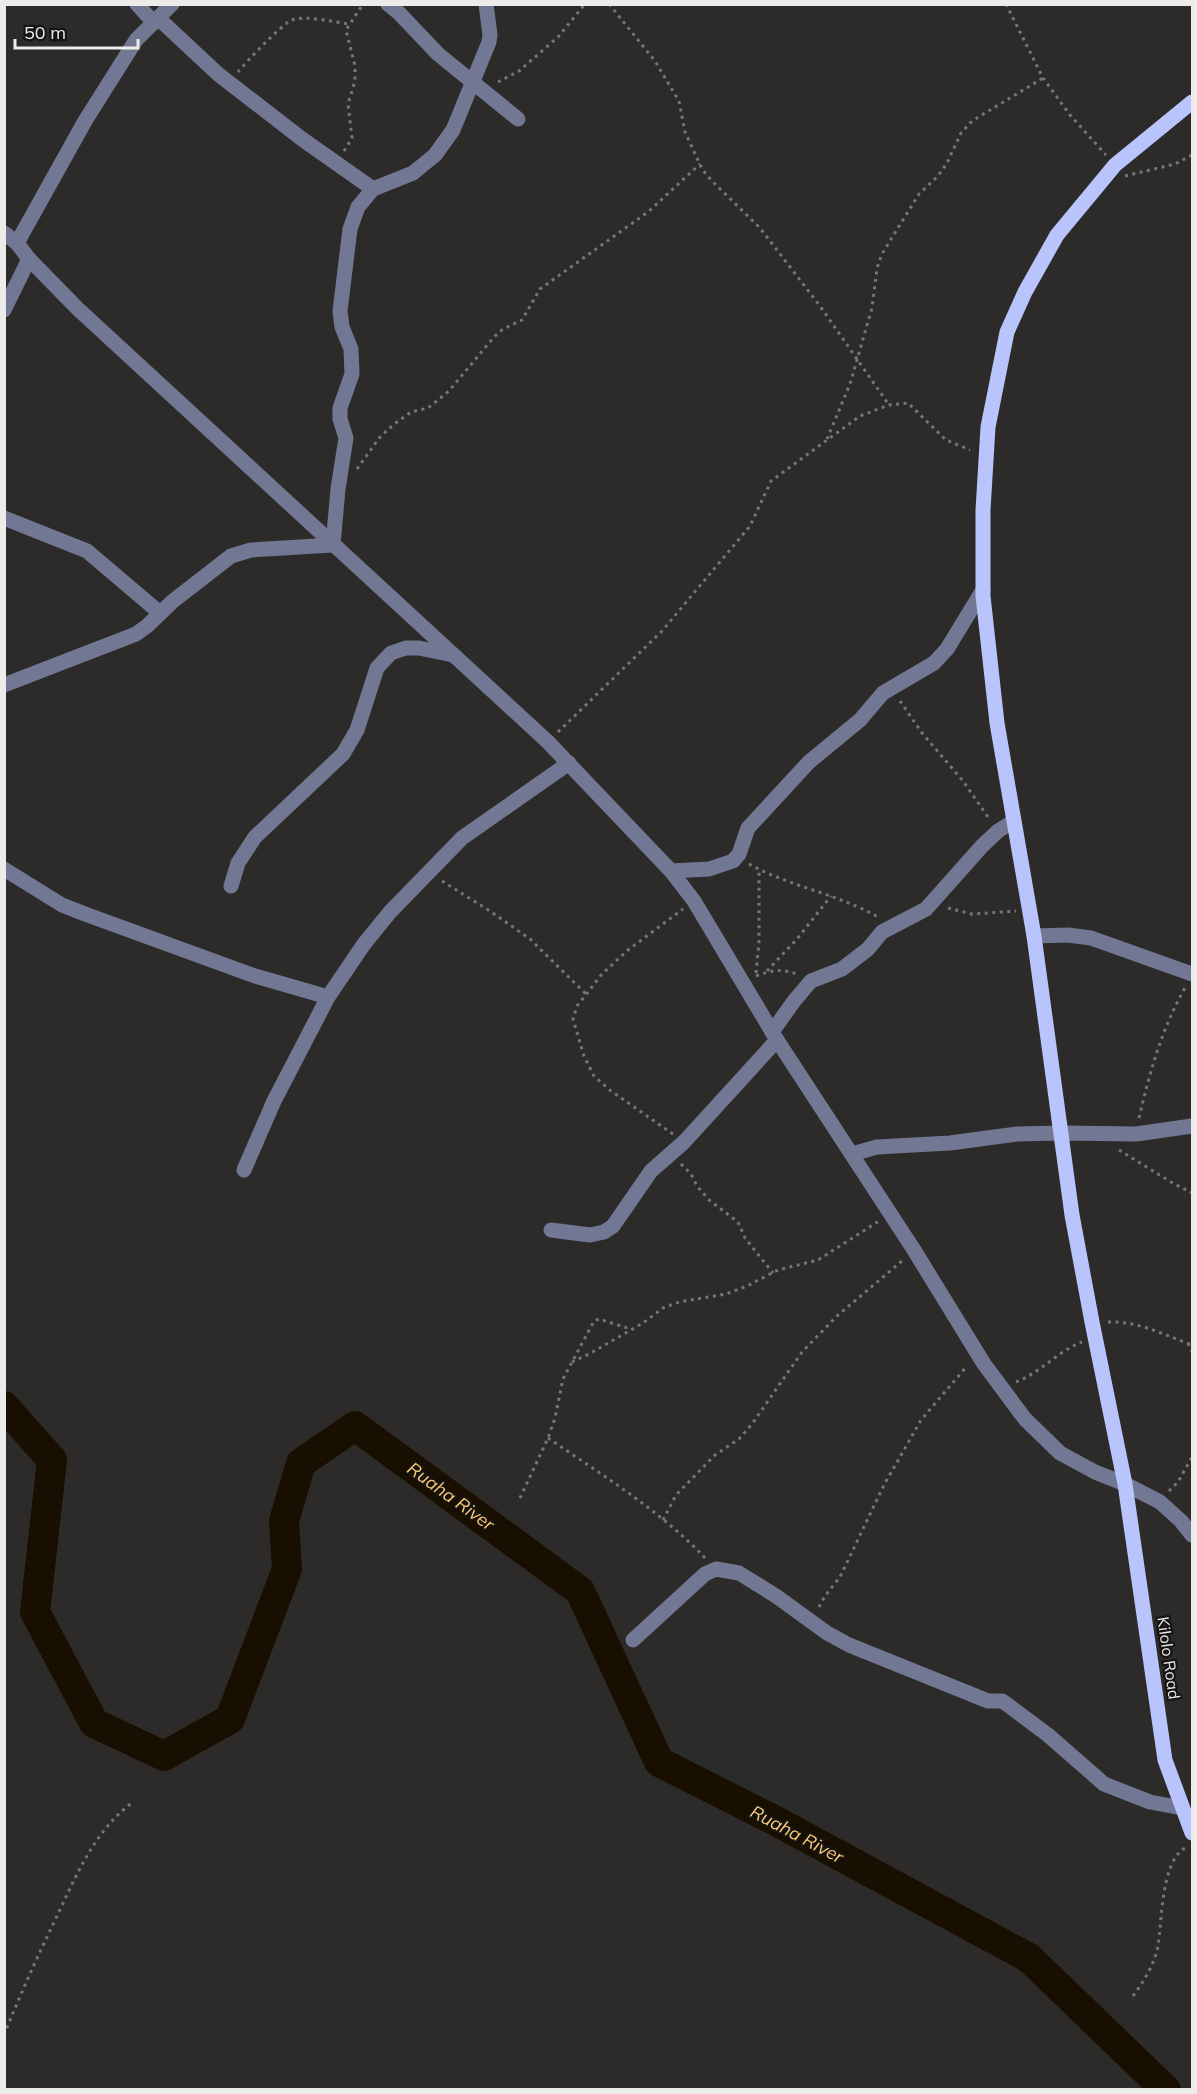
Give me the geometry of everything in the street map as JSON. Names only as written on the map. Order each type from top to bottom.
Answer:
[{"type":"main road","name":"Kilolo Road","points":[[1192,102],[1115,165],[1057,235],[1025,292],[1007,332],[988,427],[983,510],[983,590],[997,723],[1030,909],[1072,1215],[1125,1484],[1165,1760],[1192,1833]]},
{"type":"street","points":[[137,4],[229,83],[302,139],[373,189]]},
{"type":"street","points":[[17,243],[85,121],[136,40],[172,4]]},
{"type":"street","points":[[388,4],[438,54],[518,119]]},
{"type":"street","points":[[333,545],[346,438],[340,418],[340,408],[352,374],[351,349],[342,327],[340,311],[350,229],[358,207],[373,189],[413,173],[435,155],[453,130],[478,85],[490,35],[486,4]]},
{"type":"street","points":[[4,233],[17,243],[29,259],[78,309],[548,742],[671,871],[750,981],[775,1036],[891,1213],[978,1353],[1025,1419],[1060,1453],[1160,1502],[1181,1521],[1192,1535]]},
{"type":"street","points":[[4,310],[29,259]]},
{"type":"street","points":[[4,518],[87,550],[160,614]]},
{"type":"street","points":[[4,685],[136,634],[173,601],[231,556],[241,552],[333,545]]},
{"type":"street","points":[[671,871],[709,869],[733,861],[748,828],[809,762],[846,733],[860,720],[874,701],[891,687],[934,663],[953,640],[983,590]]},
{"type":"street","points":[[231,886],[238,863],[255,837],[343,754],[357,729],[377,668],[391,653],[406,648],[419,648],[453,655]]},
{"type":"street","points":[[244,1170],[274,1101],[328,997],[364,944],[390,912],[462,838],[569,763]]},
{"type":"street","points":[[551,1230],[590,1235],[604,1232],[613,1226],[651,1172],[684,1142],[775,1036],[794,1001],[811,981],[852,963],[882,932],[918,915],[982,846],[998,831],[1014,821]]},
{"type":"street","points":[[4,870],[62,905],[255,976],[328,997]]},
{"type":"street","points":[[1034,936],[1068,935],[1091,938],[1192,974]]},
{"type":"street","points":[[852,1154],[877,1147],[931,1144],[1017,1134],[1136,1134],[1192,1126]]},
{"type":"street","points":[[633,1640],[705,1574],[716,1569],[739,1573],[849,1645],[988,1701],[1002,1701],[1048,1735],[1104,1784],[1150,1802],[1182,1808]]},
{"type":"path","points":[[336,163],[352,138],[348,104],[355,81],[355,66],[346,30],[363,4]]},
{"type":"path","points":[[478,85],[519,71],[558,37],[585,4]]},
{"type":"path","points":[[609,4],[655,61],[679,101],[685,132],[700,164],[711,180],[760,228],[820,306],[889,405]]},
{"type":"path","points":[[1006,4],[1043,78],[1070,115],[1115,165]]},
{"type":"path","points":[[229,83],[247,61],[283,25],[293,19],[349,24]]},
{"type":"path","points":[[826,441],[850,384],[872,308],[877,268],[882,254],[910,207],[938,176],[947,163],[961,133],[972,121],[1043,78]]},
{"type":"path","points":[[1103,180],[1163,168],[1192,155]]},
{"type":"path","points":[[355,473],[387,431],[411,412],[428,408],[449,391],[494,337],[503,329],[522,320],[540,289],[648,212],[700,164]]},
{"type":"path","points":[[548,742],[662,631],[750,526],[771,481],[861,416],[889,405],[908,403],[946,440],[986,457]]},
{"type":"path","points":[[891,687],[905,710],[963,781],[998,831]]},
{"type":"path","points":[[736,858],[792,884],[846,900],[893,926]]},
{"type":"path","points":[[750,981],[759,942],[759,870]]},
{"type":"path","points":[[428,873],[530,939],[586,994]]},
{"type":"path","points":[[750,981],[766,971],[831,896]]},
{"type":"path","points":[[684,1142],[600,1082],[588,1068],[573,1019],[577,1006],[602,974],[628,950],[694,901]]},
{"type":"path","points":[[932,902],[972,914],[1030,909]]},
{"type":"path","points":[[766,971],[788,970],[811,981]]},
{"type":"path","points":[[1136,1134],[1148,1079],[1159,1043],[1173,1009],[1192,974]]},
{"type":"path","points":[[1095,1135],[1192,1193]]},
{"type":"path","points":[[664,1160],[675,1161],[685,1167],[705,1196],[738,1222],[745,1238],[773,1272]]},
{"type":"path","points":[[572,1362],[643,1323],[663,1308],[679,1302],[726,1294],[773,1272],[818,1260],[891,1213]]},
{"type":"path","points":[[663,1520],[676,1495],[715,1455],[739,1439],[752,1424],[802,1352],[837,1316],[914,1250]]},
{"type":"path","points":[[520,1498],[548,1438],[555,1418],[560,1389],[594,1321],[599,1318],[631,1329]]},
{"type":"path","points":[[1002,1388],[1031,1376],[1093,1330],[1125,1322],[1149,1328],[1190,1344],[1192,1352]]},
{"type":"path","points":[[813,1623],[821,1603],[840,1577],[888,1476],[921,1420],[978,1353]]},
{"type":"path","points":[[548,1438],[687,1538],[716,1569]]},
{"type":"path","points":[[1160,1502],[1178,1482],[1192,1457]]},
{"type":"path","points":[[4,2035],[86,1855],[118,1813],[133,1802]]},
{"type":"path","points":[[1133,1996],[1151,1967],[1158,1947],[1163,1900],[1173,1860],[1183,1849],[1192,1850]]},
{"type":"waterway","name":"Ruaha River","points":[[4,1406],[52,1460],[35,1612],[94,1723],[164,1756],[230,1719],[287,1569],[284,1521],[301,1463],[355,1426],[580,1591],[659,1762],[774,1820],[1029,1958],[1166,2090]]}]
